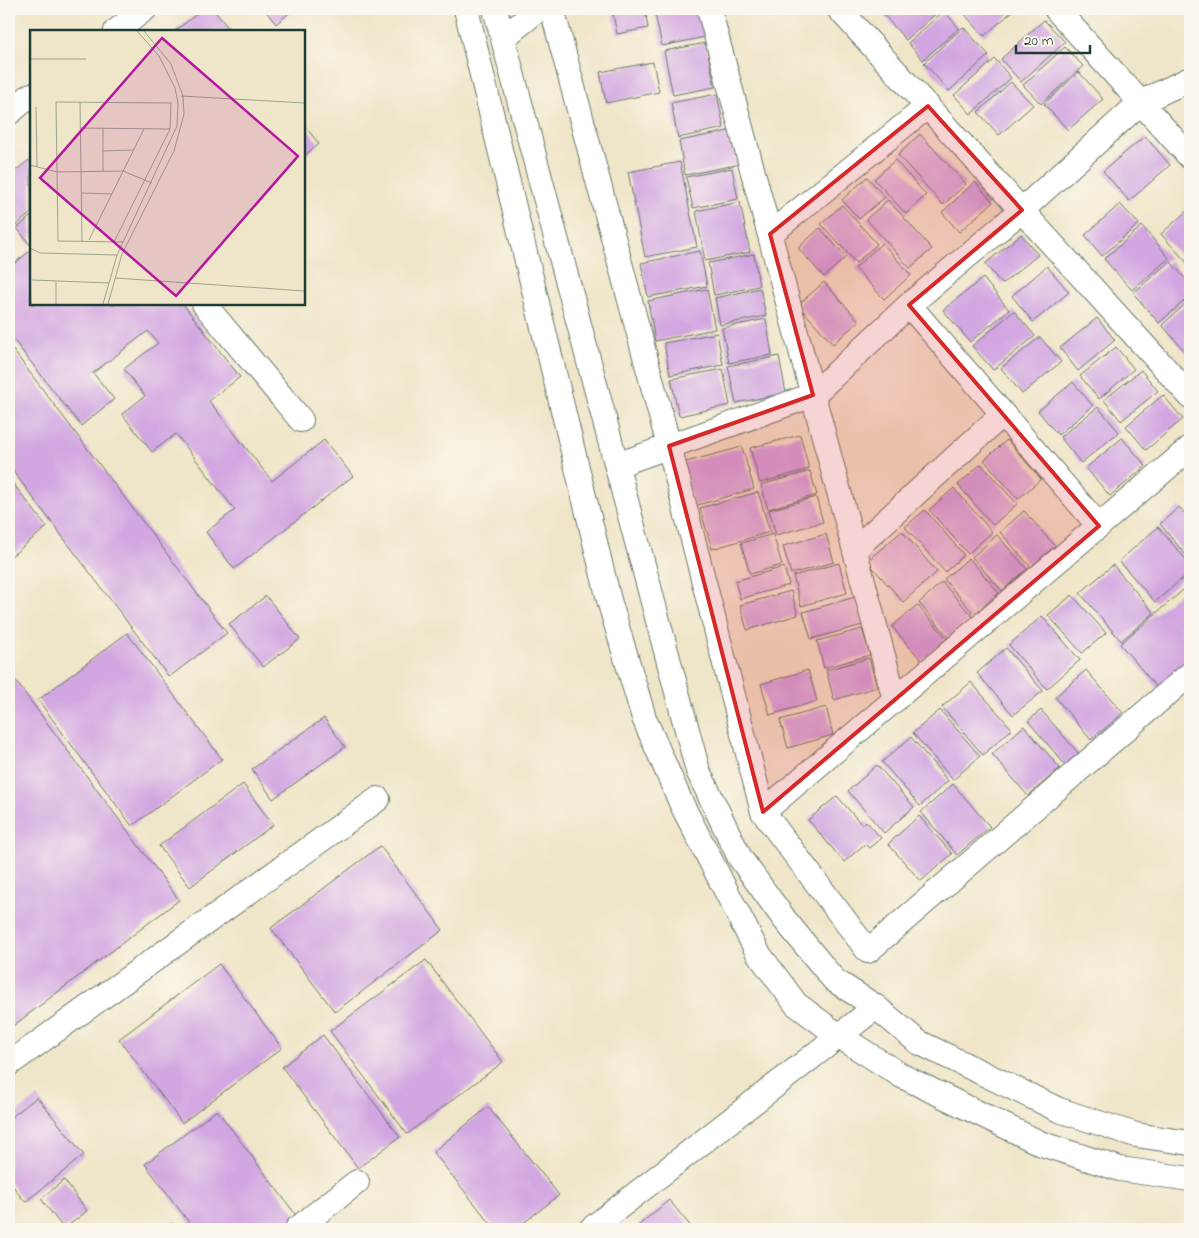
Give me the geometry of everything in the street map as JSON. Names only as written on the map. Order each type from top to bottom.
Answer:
[{"type":"street","points":[[117,30],[145,9]]},
{"type":"street","points":[[466,9],[609,600],[644,718],[682,805],[758,953],[796,1004],[839,1036],[902,1076],[1042,1144],[1120,1169],[1190,1178]]},
{"type":"street","points":[[495,9],[698,771],[740,858],[785,920],[834,980],[876,1007],[918,1042],[1058,1110],[1136,1135],[1190,1143]]},
{"type":"street","points":[[503,38],[539,9]]},
{"type":"street","points":[[552,9],[670,446],[763,812],[868,951],[1190,674]]},
{"type":"street","points":[[709,9],[896,700]]},
{"type":"street","points":[[839,9],[1190,396]]},
{"type":"street","points":[[1056,9],[1190,157]]},
{"type":"street","points":[[617,465],[814,395],[909,305],[1022,210],[1141,102],[1190,79]]},
{"type":"street","points":[[770,234],[928,106]]},
{"type":"street","points":[[205,305],[301,420]]},
{"type":"street","points":[[909,305],[1099,526]]},
{"type":"street","points":[[855,549],[1002,414]]},
{"type":"street","points":[[763,812],[1190,448]]},
{"type":"street","points":[[9,1064],[378,799]]},
{"type":"street","points":[[591,1229],[876,1007]]},
{"type":"street","points":[[297,1229],[357,1182]]},
{"type":"highlighted area","points":[[928,106],[1022,210],[909,305],[1099,526],[763,812],[669,446],[813,395],[770,234]]},
{"type":"building","points":[[203,9],[213,9],[230,30],[176,30]]},
{"type":"building","points":[[264,9],[294,9],[276,24]]},
{"type":"building","points":[[612,9],[645,9],[648,28],[617,34]]},
{"type":"building","points":[[654,9],[705,9],[710,36],[662,46]]},
{"type":"building","points":[[888,9],[941,9],[906,40],[883,14]]},
{"type":"building","points":[[960,9],[1015,9],[984,36]]},
{"type":"building","points":[[944,11],[959,28],[923,60],[908,43]]},
{"type":"building","points":[[1044,20],[1065,42],[1021,82],[1001,59]]},
{"type":"building","points":[[963,27],[989,55],[949,91],[924,63]]},
{"type":"building","points":[[706,43],[715,87],[673,95],[664,51]]},
{"type":"building","points":[[1065,47],[1083,66],[1041,104],[1023,85]]},
{"type":"building","points":[[995,59],[1011,78],[971,114],[954,95]]},
{"type":"building","points":[[653,62],[659,92],[606,103],[600,72]]},
{"type":"building","points":[[1079,72],[1103,99],[1068,130],[1044,104]]},
{"type":"building","points":[[1011,82],[1033,105],[999,135],[978,112]]},
{"type":"building","points":[[717,94],[724,128],[678,138],[671,103]]},
{"type":"building","points":[[305,126],[319,144],[305,155]]},
{"type":"building","points":[[734,130],[741,164],[685,175],[679,141]]},
{"type":"building","points":[[920,134],[966,184],[943,205],[898,155]]},
{"type":"building","points":[[1145,136],[1170,165],[1129,201],[1103,171]]},
{"type":"building","points":[[29,160],[30,214],[9,231],[9,176]]},
{"type":"building","points":[[895,160],[926,195],[906,214],[874,179]]},
{"type":"building","points":[[680,162],[697,247],[645,257],[628,172]]},
{"type":"building","points":[[732,168],[738,199],[693,208],[686,177]]},
{"type":"building","points":[[867,177],[885,197],[859,219],[842,200]]},
{"type":"building","points":[[975,182],[993,202],[959,232],[942,212]]},
{"type":"building","points":[[888,200],[932,249],[910,268],[866,219]]},
{"type":"building","points":[[740,202],[750,252],[705,261],[696,211]]},
{"type":"building","points":[[1120,204],[1139,224],[1102,256],[1085,235]]},
{"type":"building","points":[[842,205],[877,244],[856,263],[821,224]]},
{"type":"building","points":[[1190,208],[1190,263],[1188,264],[1161,234]]},
{"type":"building","points":[[30,217],[30,245],[17,228]]},
{"type":"building","points":[[1142,226],[1169,258],[1132,290],[1104,259]]},
{"type":"building","points":[[820,228],[846,257],[824,277],[798,248]]},
{"type":"building","points":[[1021,234],[1038,255],[1002,284],[985,264]]},
{"type":"building","points":[[882,243],[911,275],[884,299],[855,268]]},
{"type":"building","points":[[30,251],[30,305],[184,305],[240,377],[209,401],[272,481],[324,440],[353,476],[234,569],[206,532],[235,510],[176,434],[152,452],[122,414],[145,396],[124,369],[158,343],[148,331],[93,373],[114,399],[81,426],[9,334],[9,268]]},
{"type":"building","points":[[700,251],[707,286],[648,297],[641,263]]},
{"type":"building","points":[[754,254],[759,286],[714,295],[708,263]]},
{"type":"building","points":[[1170,261],[1190,284],[1190,296],[1159,323],[1133,293]]},
{"type":"building","points":[[1047,266],[1069,292],[1033,322],[1012,296]]},
{"type":"building","points":[[983,278],[1009,310],[970,342],[943,310]]},
{"type":"building","points":[[824,282],[859,321],[833,344],[798,305]]},
{"type":"building","points":[[760,288],[766,316],[720,325],[715,298]]},
{"type":"building","points":[[707,289],[715,329],[655,341],[648,301]]},
{"type":"building","points":[[1190,300],[1190,353],[1188,355],[1162,325]]},
{"type":"building","points":[[1014,311],[1035,336],[993,370],[972,346]]},
{"type":"building","points":[[1097,318],[1115,340],[1078,371],[1060,348]]},
{"type":"building","points":[[766,319],[772,355],[729,363],[722,328]]},
{"type":"building","points":[[717,333],[723,365],[670,375],[664,343]]},
{"type":"building","points":[[1040,337],[1061,362],[1022,394],[1001,368]]},
{"type":"building","points":[[9,345],[227,633],[169,677],[9,466]]},
{"type":"building","points":[[1116,347],[1134,369],[1099,399],[1080,376]]},
{"type":"building","points":[[779,356],[786,393],[736,403],[728,366]]},
{"type":"building","points":[[723,369],[730,405],[679,416],[671,379]]},
{"type":"building","points":[[1141,370],[1158,391],[1121,421],[1104,400]]},
{"type":"building","points":[[1073,382],[1093,406],[1058,435],[1038,411]]},
{"type":"building","points":[[1163,395],[1183,419],[1146,450],[1126,426]]},
{"type":"building","points":[[1098,407],[1119,432],[1081,463],[1060,437]]},
{"type":"building","points":[[800,435],[809,469],[760,483],[750,448]]},
{"type":"building","points":[[1122,438],[1146,466],[1110,496],[1086,468]]},
{"type":"building","points":[[1007,440],[1041,479],[1018,499],[984,460]]},
{"type":"building","points":[[742,447],[754,489],[694,506],[682,463]]},
{"type":"building","points":[[981,464],[1017,504],[993,525],[958,485]]},
{"type":"building","points":[[810,471],[817,495],[768,509],[761,485]]},
{"type":"building","points":[[9,478],[47,527],[9,558]]},
{"type":"building","points":[[954,488],[992,532],[968,554],[929,510]]},
{"type":"building","points":[[758,492],[770,532],[712,549],[700,508]]},
{"type":"building","points":[[816,497],[823,522],[776,535],[769,510]]},
{"type":"building","points":[[1179,507],[1190,520],[1190,560],[1160,524]]},
{"type":"building","points":[[925,510],[964,555],[945,572],[905,527]]},
{"type":"building","points":[[1024,511],[1055,546],[1031,567],[1000,532]]},
{"type":"building","points":[[1158,527],[1190,564],[1190,572],[1155,602],[1119,561]]},
{"type":"building","points":[[902,531],[937,572],[903,602],[867,561]]},
{"type":"building","points":[[773,534],[782,565],[750,574],[741,543]]},
{"type":"building","points":[[826,534],[834,562],[791,574],[783,546]]},
{"type":"building","points":[[997,535],[1027,569],[1002,591],[972,557]]},
{"type":"building","points":[[969,558],[999,593],[974,614],[944,579]]},
{"type":"building","points":[[839,563],[847,593],[801,606],[793,576]]},
{"type":"building","points":[[1113,565],[1154,613],[1121,641],[1080,593]]},
{"type":"building","points":[[784,567],[789,585],[740,599],[735,581]]},
{"type":"building","points":[[942,582],[973,617],[949,637],[919,603]]},
{"type":"building","points":[[1189,585],[1190,663],[1159,690],[1120,644]]},
{"type":"building","points":[[791,591],[798,615],[747,630],[740,605]]},
{"type":"building","points":[[1072,595],[1106,633],[1082,653],[1048,615]]},
{"type":"building","points":[[266,596],[300,639],[263,667],[229,624]]},
{"type":"building","points":[[855,597],[863,625],[811,639],[803,612]]},
{"type":"building","points":[[917,605],[947,638],[922,661],[892,627]]},
{"type":"building","points":[[1042,616],[1080,660],[1047,689],[1009,645]]},
{"type":"building","points":[[862,629],[870,655],[824,668],[817,641]]},
{"type":"building","points":[[127,633],[222,759],[132,826],[38,700]]},
{"type":"building","points":[[1006,648],[1043,691],[1013,715],[977,673]]},
{"type":"building","points":[[869,658],[877,687],[834,700],[826,670]]},
{"type":"building","points":[[808,670],[817,701],[770,715],[761,684]]},
{"type":"building","points":[[1086,670],[1123,713],[1091,740],[1055,697]]},
{"type":"building","points":[[9,672],[179,900],[9,1029]]},
{"type":"building","points":[[971,682],[1012,729],[983,755],[942,707]]},
{"type":"building","points":[[826,707],[833,735],[788,748],[780,720]]},
{"type":"building","points":[[940,710],[980,756],[953,780],[913,733]]},
{"type":"building","points":[[1041,710],[1081,756],[1067,767],[1028,721]]},
{"type":"building","points":[[324,718],[345,747],[273,799],[252,769]]},
{"type":"building","points":[[1024,726],[1060,768],[1028,796],[992,754]]},
{"type":"building","points":[[911,737],[948,781],[920,806],[882,762]]},
{"type":"building","points":[[877,765],[914,807],[884,833],[848,791]]},
{"type":"building","points":[[243,784],[273,825],[190,887],[159,846]]},
{"type":"building","points":[[953,784],[990,827],[957,855],[921,812]]},
{"type":"building","points":[[837,796],[862,825],[866,821],[881,838],[869,848],[865,844],[844,862],[808,820]]},
{"type":"building","points":[[919,816],[952,854],[921,881],[888,844]]},
{"type":"building","points":[[380,846],[443,930],[335,1012],[271,928]]},
{"type":"building","points":[[426,960],[503,1062],[407,1134],[330,1031]]},
{"type":"building","points":[[219,964],[282,1048],[182,1123],[119,1039]]},
{"type":"building","points":[[323,1035],[400,1137],[358,1168],[282,1067]]},
{"type":"building","points":[[37,1097],[84,1155],[25,1202],[9,1181],[9,1119]]},
{"type":"building","points":[[488,1107],[559,1195],[516,1229],[495,1229],[433,1152]]},
{"type":"building","points":[[217,1110],[299,1219],[284,1229],[194,1229],[145,1164]]},
{"type":"building","points":[[64,1180],[87,1211],[64,1229],[41,1199]]},
{"type":"building","points":[[669,1200],[693,1229],[634,1229]]},
{"type":"building","points":[[172,1223],[177,1229],[164,1229]]}]
